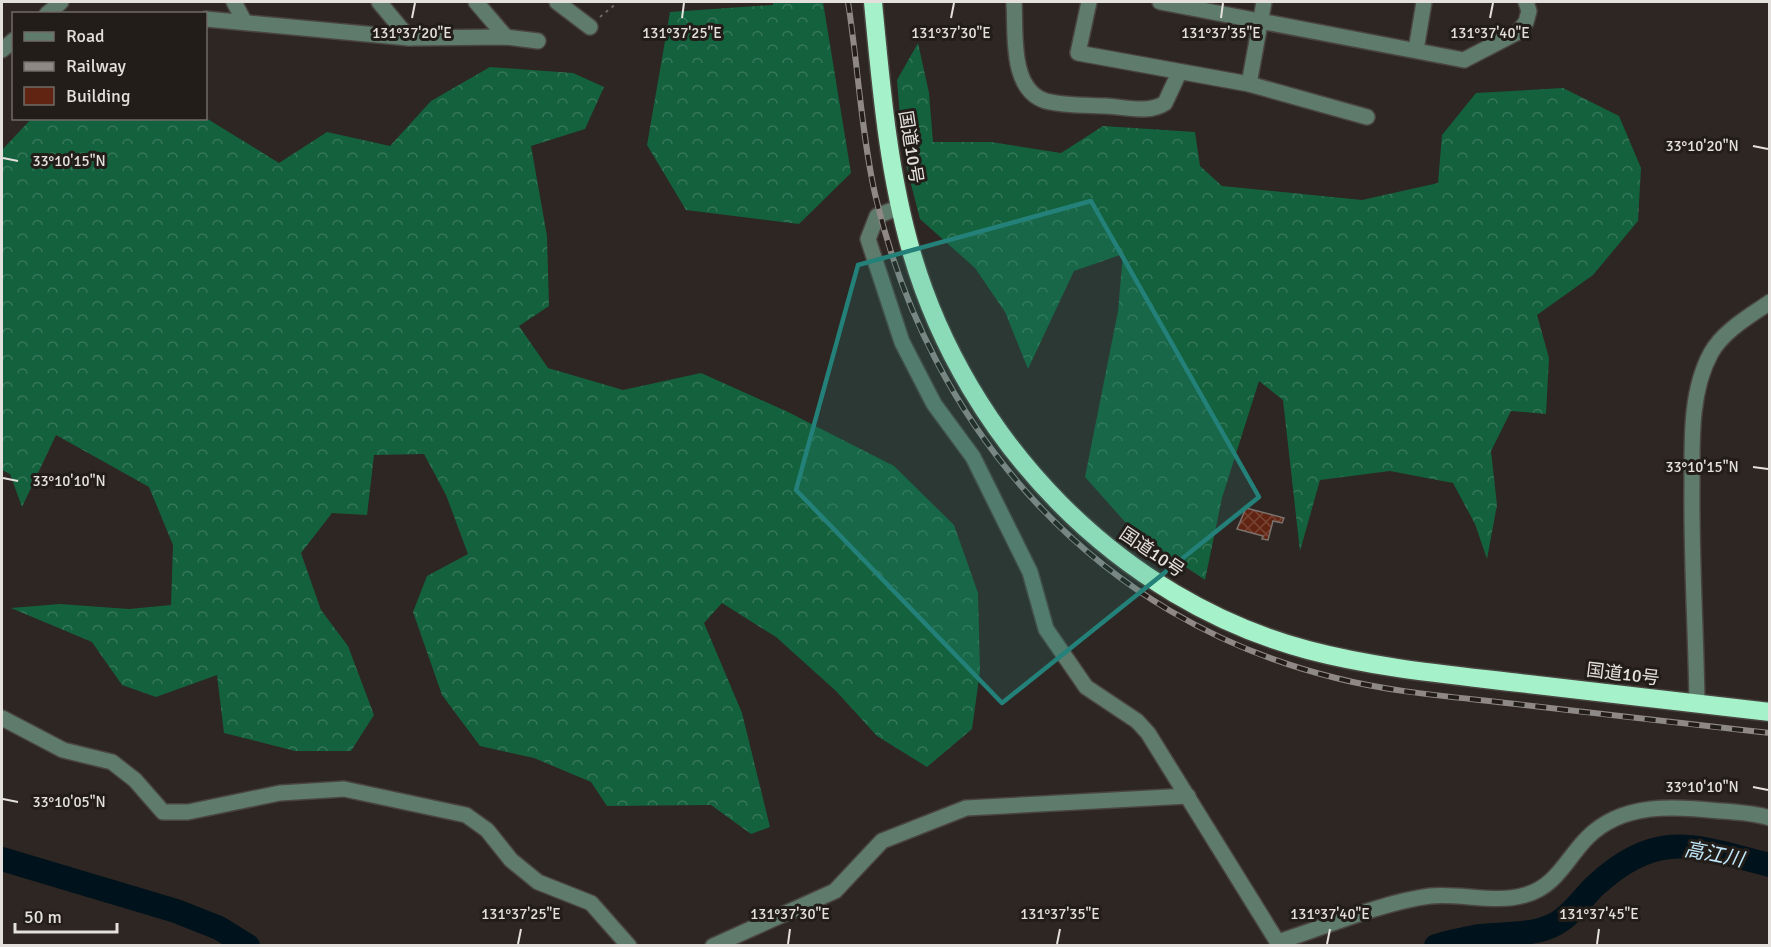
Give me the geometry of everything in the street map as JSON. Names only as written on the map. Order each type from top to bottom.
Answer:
[{"type":"highway","name":"国道10号","points":[[873,2],[884,114],[900,207],[912,254],[934,316],[958,367],[985,413],[1020,460],[1069,514],[1106,547],[1162,587],[1241,627],[1282,643],[1338,658],[1422,673],[1770,712]]},
{"type":"street","points":[[49,12],[61,2]]},
{"type":"street","points":[[234,2],[244,21]]},
{"type":"street","points":[[379,2],[409,38]]},
{"type":"street","points":[[476,2],[506,37]]},
{"type":"street","points":[[559,2],[590,27]]},
{"type":"street","points":[[1014,2],[1020,73],[1027,87],[1040,98],[1075,104],[1152,109],[1165,104],[1179,73]]},
{"type":"street","points":[[1089,2],[1078,53],[1249,84],[1367,117]]},
{"type":"street","points":[[1160,2],[1464,60],[1518,32],[1526,22],[1529,11],[1526,2]]},
{"type":"street","points":[[1249,84],[1264,2]]},
{"type":"street","points":[[1416,50],[1424,2]]},
{"type":"street","points":[[207,19],[409,38],[506,37],[538,41]]},
{"type":"street","points":[[900,207],[877,216],[868,239],[891,309],[911,360],[934,404],[973,457],[1030,572],[1043,623],[1086,687],[1143,727],[1279,944],[1408,900],[1446,895],[1512,897],[1530,894],[1556,877],[1589,836],[1605,824],[1647,809],[1688,807],[1770,818]]},
{"type":"street","points":[[1697,704],[1692,543],[1692,443],[1700,379],[1712,351],[1729,332],[1770,302]]},
{"type":"street","points":[[2,718],[63,750],[112,762],[135,780],[163,812],[188,812],[280,793],[344,789],[466,815],[487,830],[511,860],[538,882],[591,903],[629,945]]},
{"type":"street","points":[[713,945],[835,891],[882,841],[966,808],[1188,796]]},
{"type":"path","points":[[590,27],[618,2]]},
{"type":"highlighted area","points":[[1091,201],[1259,497],[1002,703],[796,490],[858,265]]},
{"type":"green space","points":[[773,2],[823,2],[851,173],[799,224],[686,210],[647,145],[670,12],[773,5]]},
{"type":"green space","points":[[918,43],[929,93],[933,142],[991,142],[1061,153],[1103,126],[1195,132],[1200,166],[1222,186],[1362,200],[1438,183],[1442,135],[1476,93],[1563,88],[1619,116],[1641,168],[1638,221],[1593,275],[1537,315],[1549,358],[1546,414],[1511,411],[1491,451],[1497,505],[1487,559],[1475,524],[1453,483],[1390,471],[1320,480],[1300,551],[1283,400],[1259,381],[1222,498],[1205,580],[1134,532],[1085,477],[1118,311],[1123,254],[1074,271],[1028,369],[1005,312],[975,268],[920,219],[903,153],[897,80]]},
{"type":"green space","points":[[490,67],[573,73],[604,87],[585,129],[531,146],[547,236],[549,306],[519,326],[548,368],[623,390],[701,373],[788,412],[894,466],[954,525],[978,593],[980,671],[972,729],[927,767],[877,736],[836,691],[776,637],[722,603],[704,623],[742,713],[770,827],[751,834],[711,805],[607,806],[591,782],[534,758],[480,746],[442,695],[413,612],[427,576],[468,554],[446,495],[424,454],[374,455],[367,515],[332,513],[301,553],[321,610],[348,646],[374,715],[351,751],[295,751],[224,733],[217,675],[156,697],[122,685],[92,642],[11,608],[60,604],[129,609],[171,605],[173,545],[149,487],[56,435],[22,507],[10,474],[2,470],[2,150],[30,120],[207,119],[279,163],[327,132],[390,146],[431,101]]},
{"type":"building","points":[[1246,508],[1284,518],[1282,523],[1273,521],[1268,540],[1262,539],[1263,536],[1237,529]]},
{"type":"waterway","name":"高江川","points":[[1436,946],[1475,937],[1530,932],[1549,927],[1568,915],[1596,885],[1619,867],[1639,855],[1659,848],[1679,846],[1699,848],[1770,865]]},
{"type":"waterway","name":"高江川","points":[[2,859],[176,911],[219,928],[248,946]]},
{"type":"railway","points":[[848,2],[866,146],[875,194],[901,280],[937,361],[982,436],[1037,503],[1100,562],[1171,611],[1250,650],[1336,678],[1426,694],[1770,733]]}]
